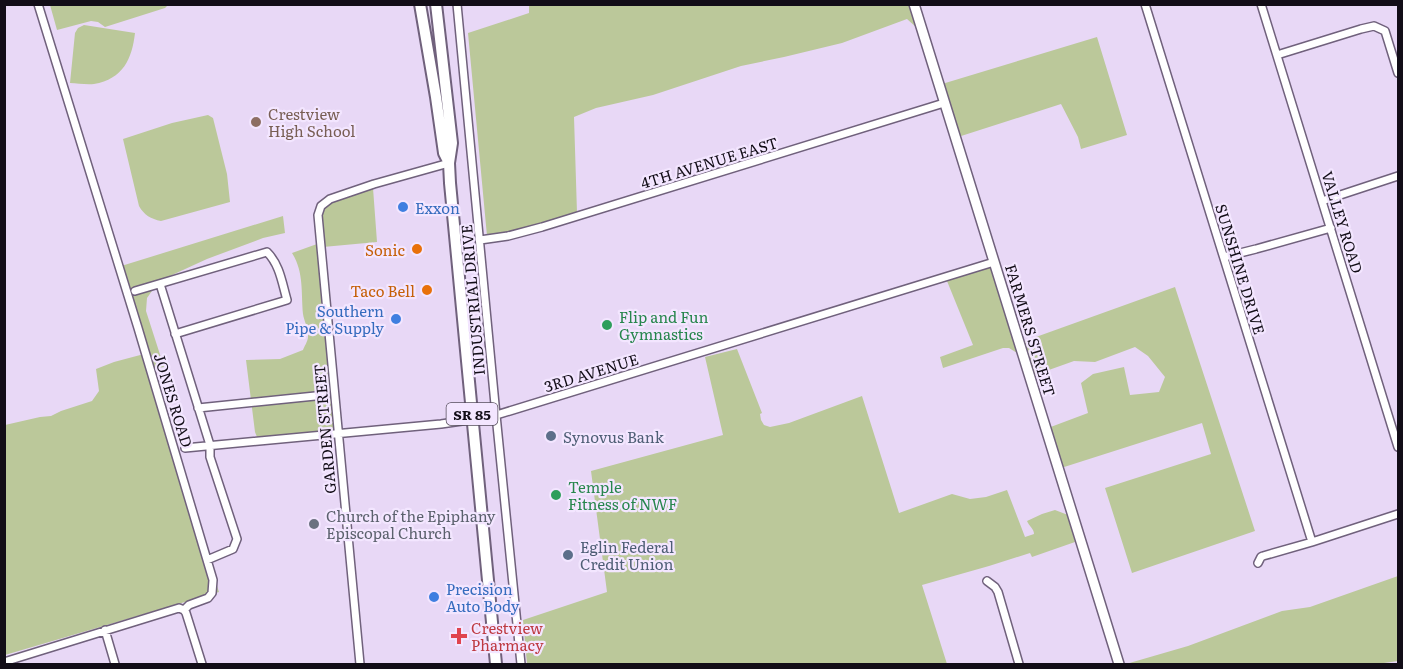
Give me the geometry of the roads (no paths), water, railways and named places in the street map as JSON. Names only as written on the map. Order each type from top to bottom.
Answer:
[{"type":"main road","name":"SR 85","points":[[420,4],[444,153],[449,163]]},
{"type":"main road","name":"SR 85","points":[[436,4],[452,143],[449,163],[496,664]]},
{"type":"street","name":"JONES ROAD","points":[[4,662],[179,608],[184,610],[189,605],[206,600],[212,593],[213,580],[38,4]]},
{"type":"street","name":"INDUSTRIAL DRIVE","points":[[457,4],[521,664]]},
{"type":"street","name":"FARMERS STREET","points":[[914,4],[1119,664]]},
{"type":"street","name":"SUNSHINE DRIVE","points":[[1145,4],[1312,542]]},
{"type":"street","name":"VALLEY ROAD","points":[[1261,4],[1396,433],[1398,447]]},
{"type":"street","points":[[1277,55],[1374,26],[1385,31],[1396,60],[1398,73]]},
{"type":"street","name":"4TH AVENUE EAST","points":[[480,240],[508,236],[542,227],[945,103]]},
{"type":"street","name":"GARDEN STREET","points":[[360,664],[318,215],[320,209],[330,199],[449,163]]},
{"type":"street","points":[[1322,201],[1398,176]]},
{"type":"street","points":[[1224,257],[1331,228]]},
{"type":"street","points":[[135,291],[267,252],[277,264],[287,300],[175,334]]},
{"type":"street","name":"3RD AVENUE","points":[[185,448],[441,424],[496,415],[994,262]]},
{"type":"street","points":[[160,284],[210,446],[210,457],[237,539],[233,549],[207,560]]},
{"type":"street","points":[[198,408],[325,395]]},
{"type":"street","points":[[1258,563],[1263,555],[1312,542],[1398,514]]},
{"type":"street","points":[[987,581],[998,592],[1019,664]]},
{"type":"street","points":[[184,610],[202,664]]},
{"type":"street","points":[[105,630],[115,664]]},
{"type":"place","name":"Crestview High School","points":[[256,122]]},
{"type":"place","name":"Exxon","points":[[403,207]]},
{"type":"place","name":"Sonic","points":[[417,249]]},
{"type":"place","name":"Taco Bell","points":[[427,290]]},
{"type":"place","name":"Southern Pipe & Supply","points":[[396,319]]},
{"type":"place","name":"Flip and Fun Gymnastics","points":[[607,325]]},
{"type":"place","name":"Synovus Bank","points":[[551,436]]},
{"type":"place","name":"Temple Fitness of NWF","points":[[556,495]]},
{"type":"place","name":"Church of the Epiphany Episcopal Church","points":[[314,524]]},
{"type":"place","name":"Eglin Federal Credit Union","points":[[568,555]]},
{"type":"place","name":"Precision Auto Body","points":[[434,597]]},
{"type":"place","name":"Crestview Pharmacy","points":[[459,636]]}]
